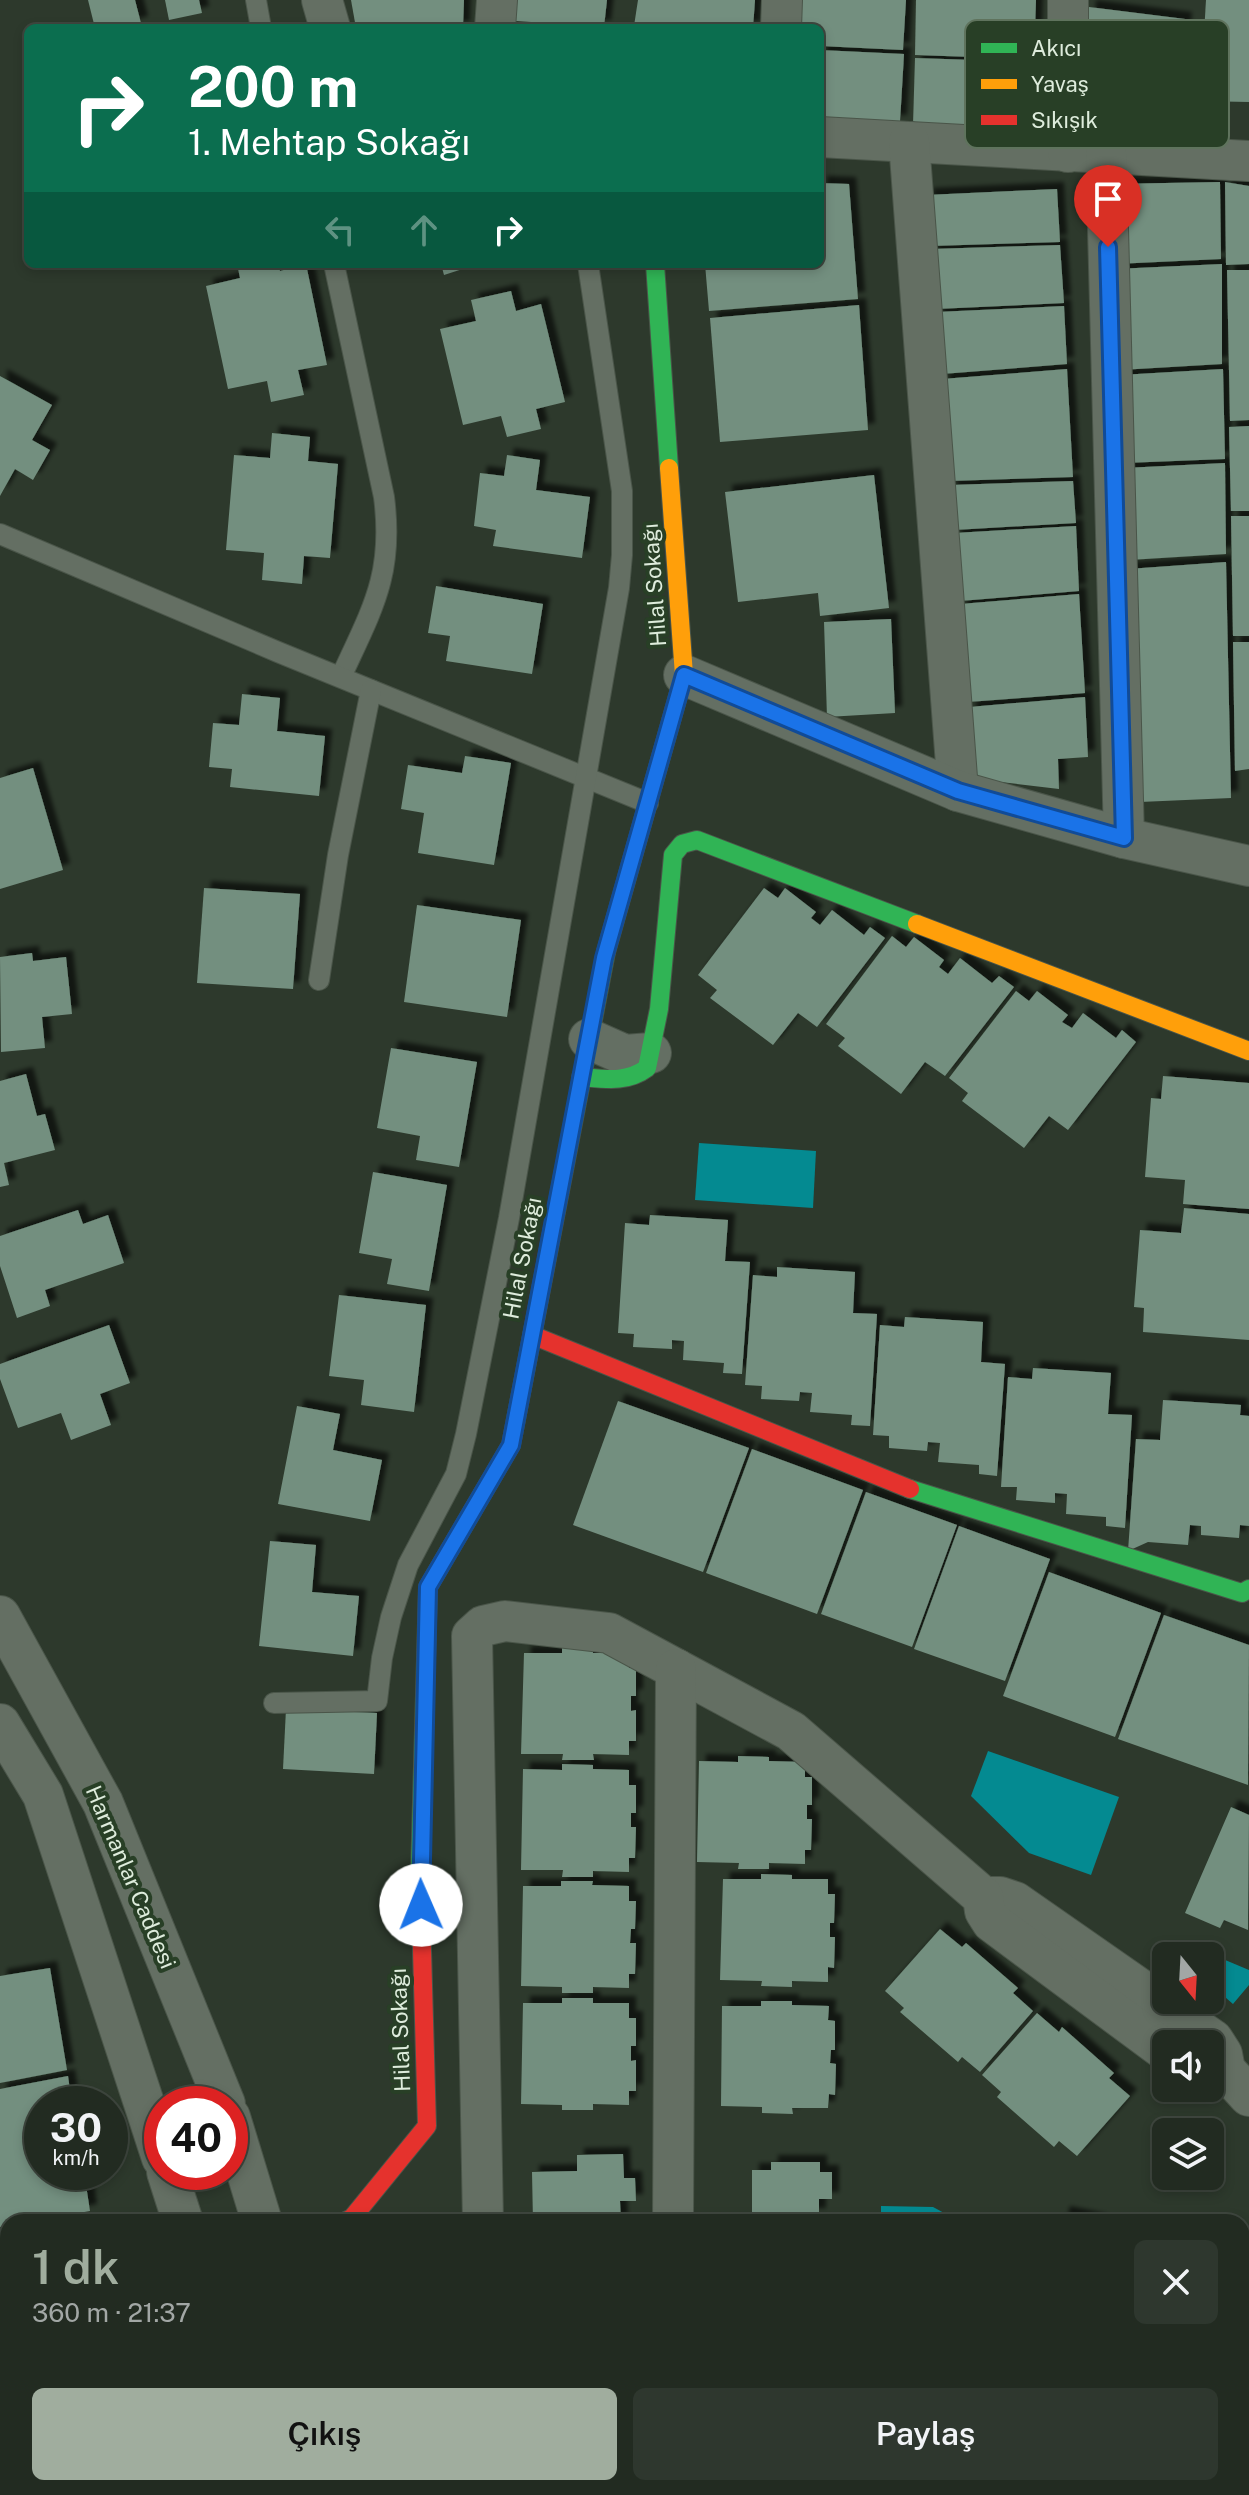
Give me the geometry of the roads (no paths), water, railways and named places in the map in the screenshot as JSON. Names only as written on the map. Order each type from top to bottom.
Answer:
[{"type":"street","points":[[322,0],[329,24]]},
{"type":"street","points":[[495,24],[497,0]]},
{"type":"street","points":[[781,24],[782,0]]},
{"type":"street","points":[[1068,0],[1070,20]]},
{"type":"street","points":[[824,137],[965,145]]},
{"type":"street","points":[[909,142],[958,791]]},
{"type":"street","points":[[1016,148],[1249,161]]},
{"type":"street","points":[[1086,148],[1124,838]]},
{"type":"street","name":"Hilal Sokağı","points":[[355,2214],[427,2126],[420,1873],[428,1587],[511,1445],[604,958],[684,675],[655,268]]},
{"type":"street","points":[[684,675],[958,791],[1124,838],[1249,866]]},
{"type":"street","points":[[585,1058],[651,1053],[659,1009],[673,855],[682,844],[697,840],[1249,1051]]},
{"type":"street","points":[[532,1335],[914,1491],[1242,1593],[1249,1589]]},
{"type":"street","name":"Harmanlar Caddesi","points":[[0,1616],[103,1803],[217,2086]]},
{"type":"street","points":[[483,2214],[472,1636],[483,1626],[505,1621],[609,1633],[791,1731],[983,1897],[1000,1897],[1015,1902],[1213,2040],[1222,2054],[1228,2079]]},
{"type":"street","points":[[673,2214],[676,1669]]},
{"type":"street","points":[[0,1724],[43,1795],[144,2103]]},
{"type":"street","points":[[983,1897],[985,1911],[992,1922],[1152,2041]]},
{"type":"street","name":"Harmanlar Caddesi","points":[[248,2176],[260,2214]]},
{"type":"street","points":[[173,2190],[180,2214]]},
{"type":"lane","points":[[256,0],[260,24]]},
{"type":"lane","points":[[335,268],[384,497],[387,524],[387,551],[378,595],[341,677]]},
{"type":"lane","points":[[274,1703],[377,1701],[391,1617],[408,1565],[456,1474],[466,1434],[509,1218],[615,621],[621,566],[622,491],[589,268]]},
{"type":"lane","points":[[0,534],[648,803]]},
{"type":"lane","points":[[319,980],[340,842],[371,690]]},
{"type":"water","points":[[699,1143],[816,1151],[813,1208],[695,1200]]},
{"type":"water","points":[[988,1751],[1119,1797],[1091,1875],[1029,1853],[971,1796]]},
{"type":"water","points":[[1224,1960],[1249,1970],[1249,1985],[1233,2004],[1224,1996]]},
{"type":"water","points":[[881,2206],[933,2207],[946,2214],[881,2214]]}]
